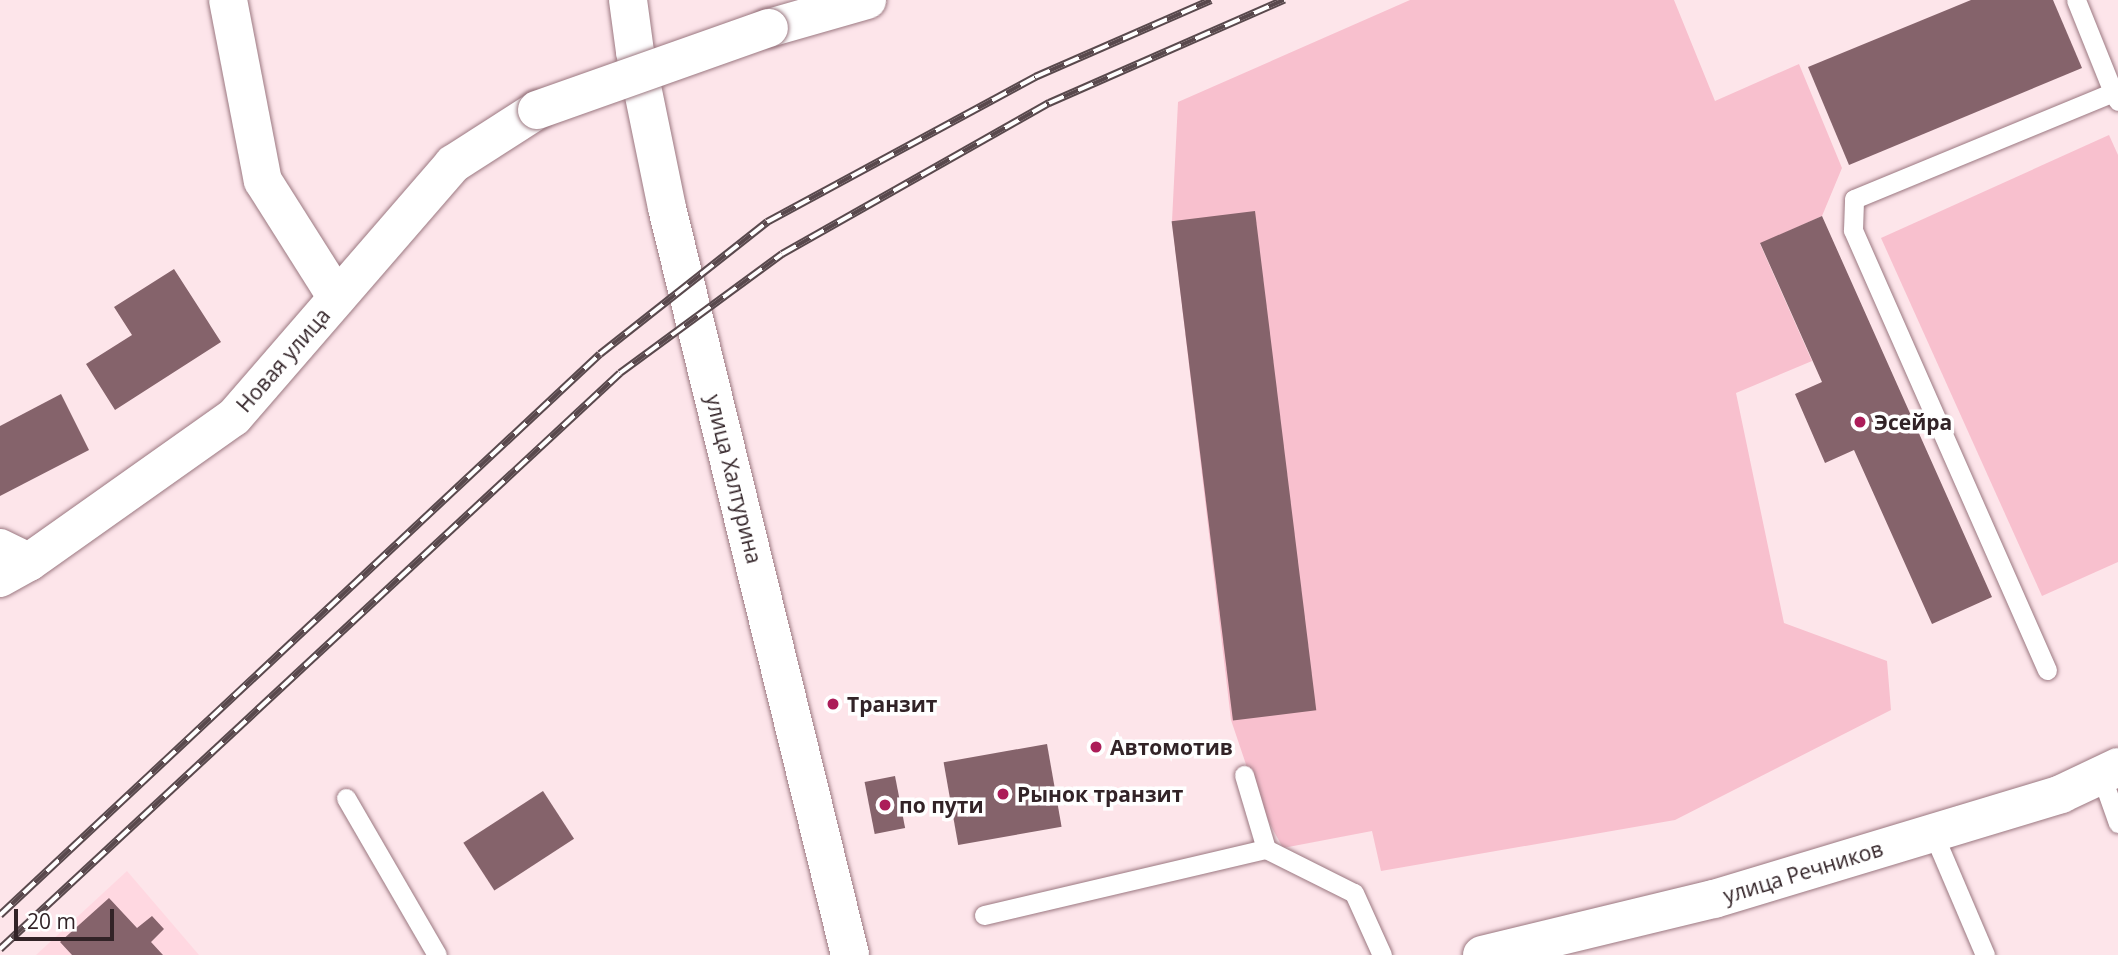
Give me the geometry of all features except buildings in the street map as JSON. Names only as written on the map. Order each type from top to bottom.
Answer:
[{"type":"main road","points":[[228,0],[263,181],[337,298]]},
{"type":"main road","name":"улица Халтурина","points":[[628,0],[635,52],[667,208],[850,955]]},
{"type":"main road","name":"Новая улица","points":[[10,563],[234,417],[453,164],[537,110],[769,28],[867,0]]},
{"type":"main road","name":"улица Речников","points":[[1482,955],[1714,898],[2061,794],[2110,771]]},
{"type":"lane","points":[[2048,670],[1853,230],[1854,199],[2116,96],[2076,0]]},
{"type":"lane","points":[[2110,771],[2118,823]]},
{"type":"lane","points":[[1244,775],[1266,849]]},
{"type":"lane","points":[[346,798],[437,955]]},
{"type":"lane","points":[[1933,833],[1985,955]]},
{"type":"lane","points":[[984,915],[1266,849],[1354,893],[1382,955]]},
{"type":"shaded area","points":[[1410,0],[1674,0],[1715,101],[1799,64],[1842,168],[1822,216],[1760,244],[1812,361],[1736,393],[1784,623],[1887,661],[1891,710],[1675,820],[1381,871],[1372,831],[1283,848],[1260,806],[1231,720],[1172,221],[1178,102]]},
{"type":"shaded area","points":[[2109,135],[2118,155],[2118,562],[2042,596],[1881,238]]},
{"type":"shaded area","points":[[127,871],[199,955],[36,955]]},
{"type":"railway","points":[[0,915],[600,354],[767,222],[1035,77],[1211,0]]},
{"type":"railway","points":[[0,949],[620,373],[782,254],[1049,103],[1284,0]]},
{"type":"place","name":"Эсейра","points":[[1860,422]]},
{"type":"place","name":"Транзит","points":[[833,704]]},
{"type":"place","name":"Автомотив","points":[[1096,747]]},
{"type":"place","name":"Рынок транзит","points":[[1003,794]]},
{"type":"place","name":"по пути","points":[[885,805]]}]
